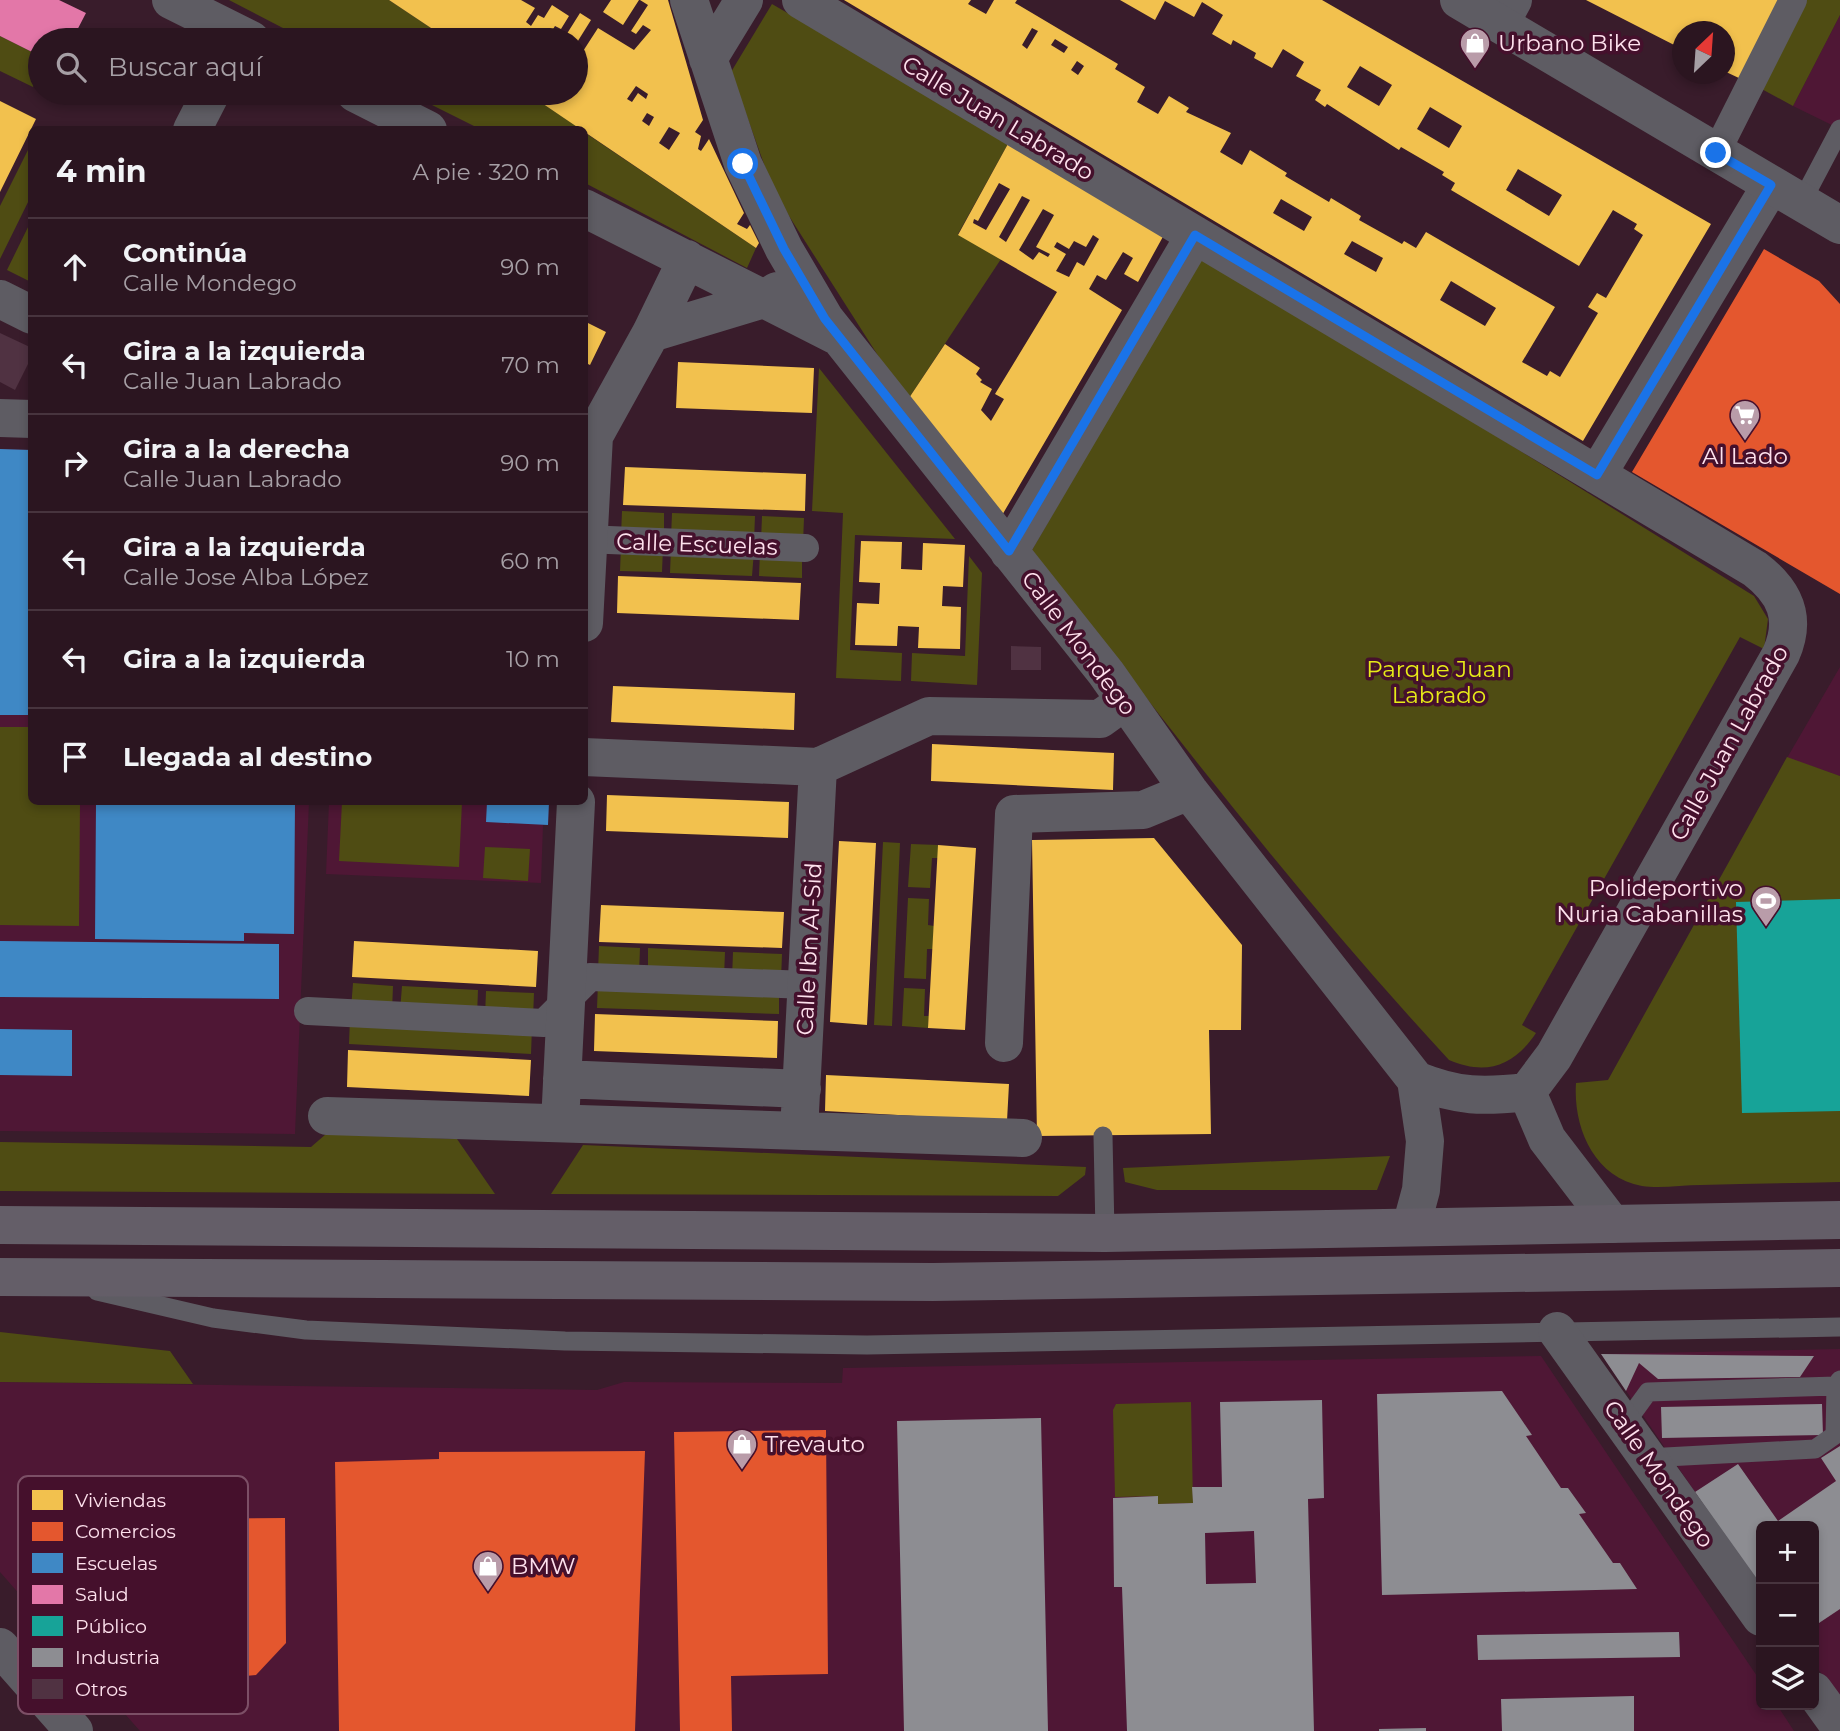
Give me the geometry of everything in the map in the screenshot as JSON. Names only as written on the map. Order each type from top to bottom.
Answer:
[{"type":"highway","points":[[0,1225],[1105,1233],[1840,1220]]},
{"type":"highway","points":[[17,1277],[933,1282],[1840,1268]]},
{"type":"street","points":[[171,0],[224,28]]},
{"type":"street","name":"Calle Mondego","points":[[689,0],[743,164],[800,277],[825,319],[1009,551],[1125,701],[1189,791],[1416,1080],[1425,1141],[1421,1190],[1411,1227]]},
{"type":"street","points":[[708,59],[744,0]]},
{"type":"street","name":"Calle Juan Labrado","points":[[801,0],[1766,577],[1787,607],[1789,630],[1782,654],[1568,1031],[1527,1092]]},
{"type":"street","points":[[1458,0],[1506,12],[1716,153],[1840,225]]},
{"type":"street","points":[[1716,153],[1793,0]]},
{"type":"street","points":[[194,126],[205,105]]},
{"type":"street","points":[[379,105],[420,126]]},
{"type":"street","points":[[1597,475],[1786,194]]},
{"type":"street","points":[[588,210],[840,338]]},
{"type":"street","points":[[1009,551],[1195,235]]},
{"type":"street","points":[[589,436],[651,333],[687,259]]},
{"type":"street","points":[[651,333],[764,299],[800,277]]},
{"type":"street","points":[[0,299],[28,313]]},
{"type":"street","points":[[0,418],[28,419]]},
{"type":"street","name":"Calle Escuelas","points":[[588,488],[589,436]]},
{"type":"street","name":"Calle Escuelas","points":[[588,539],[805,548]]},
{"type":"street","points":[[588,757],[818,767],[929,716],[1100,719],[1125,701]]},
{"type":"street","name":"Calle Ibn Al-Sid","points":[[799,1131],[818,767]]},
{"type":"street","points":[[1004,1043],[1014,814],[1143,810],[1189,791]]},
{"type":"street","points":[[560,1123],[576,805]]},
{"type":"street","points":[[308,1011],[566,1000],[807,985]]},
{"type":"street","points":[[562,1079],[802,1089]]},
{"type":"street","points":[[1416,1080],[1448,1093],[1485,1097],[1527,1092],[1547,1139],[1612,1224]]},
{"type":"street","points":[[1425,1141],[1451,1112],[1485,1097]]},
{"type":"street","points":[[327,1116],[1023,1138]]},
{"type":"street","name":"Calle Mondego","points":[[1558,1332],[1756,1610]]},
{"type":"street","points":[[0,1647],[18,1667]]},
{"type":"street","points":[[1819,1698],[1840,1727]]},
{"type":"street","points":[[59,1714],[74,1731]]},
{"type":"lane","points":[[1786,194],[1840,129]]},
{"type":"lane","points":[[1103,1136],[1105,1233]]},
{"type":"lane","points":[[17,1277],[214,1318],[306,1330],[538,1340],[867,1345],[1840,1327]]},
{"type":"lane","points":[[1624,1424],[1648,1392],[1838,1383],[1835,1435],[1815,1449],[1647,1458]]},
{"type":"shaded area","points":[[1840,15],[1840,129],[1793,106]]},
{"type":"shaded area","points":[[0,449],[28,450],[28,805],[309,805],[295,1134],[0,1131]]},
{"type":"shaded area","points":[[1840,667],[1840,776],[1787,758]]},
{"type":"shaded area","points":[[329,805],[549,805],[548,825],[543,825],[541,883],[326,874]]},
{"type":"shaded area","points":[[1840,1349],[1840,1700],[1819,1670],[1819,1521],[1756,1521],[1756,1582],[1601,1354]]},
{"type":"shaded area","points":[[1541,1356],[1756,1675],[1756,1710],[1780,1710],[1794,1731],[140,1731],[125,1714],[248,1714],[248,1476],[18,1476],[18,1592],[0,1572],[0,1382],[597,1390],[624,1382],[842,1383],[843,1368]]},
{"type":"green space","points":[[229,0],[389,0],[431,28],[283,28]]},
{"type":"green space","points":[[1802,0],[1840,0],[1840,15],[1793,106],[1758,87]]},
{"type":"green space","points":[[772,4],[1009,142],[958,234],[1001,259],[907,401],[789,216],[769,178],[731,72]]},
{"type":"green space","points":[[0,36],[28,50],[28,85],[0,71]]},
{"type":"green space","points":[[432,105],[545,105],[576,126],[474,126]]},
{"type":"green space","points":[[588,135],[756,248],[747,268],[588,185]]},
{"type":"green space","points":[[28,150],[28,202],[0,259],[0,206]]},
{"type":"green space","points":[[28,227],[28,280],[7,270]]},
{"type":"green space","name":"Parque Juan Labrado","points":[[1203,254],[1754,596],[1768,619],[1764,649],[1740,637],[1522,1025],[1536,1033],[1518,1053],[1498,1065],[1475,1067],[1449,1060],[1287,874],[1032,550]]},
{"type":"green space","points":[[819,368],[955,539],[855,535],[850,650],[902,653],[901,681],[836,678],[843,513],[812,511]]},
{"type":"green space","points":[[622,511],[664,513],[664,537],[621,536]]},
{"type":"green space","points":[[672,513],[755,516],[754,541],[671,538]]},
{"type":"green space","points":[[762,516],[804,518],[803,543],[761,541]]},
{"type":"green space","points":[[621,546],[663,547],[662,572],[620,571]]},
{"type":"green space","points":[[671,548],[754,551],[752,576],[670,573]]},
{"type":"green space","points":[[760,552],[802,554],[802,578],[759,576]]},
{"type":"green space","points":[[969,556],[982,573],[977,685],[911,681],[912,653],[965,656]]},
{"type":"green space","points":[[0,727],[28,727],[28,805],[80,805],[79,926],[0,925]]},
{"type":"green space","name":"Polideportivo Nuria Cabanillas","points":[[1787,757],[1840,776],[1840,1182],[1656,1187],[1625,1181],[1599,1161],[1590,1147],[1578,1116],[1576,1083],[1608,1080]]},
{"type":"green space","points":[[342,805],[462,805],[459,867],[339,861]]},
{"type":"green space","points":[[883,842],[900,843],[892,1026],[874,1025]]},
{"type":"green space","points":[[911,844],[938,845],[938,858],[932,858],[930,888],[908,887]]},
{"type":"green space","points":[[485,847],[530,849],[528,881],[483,878]]},
{"type":"green space","points":[[908,898],[929,899],[928,925],[934,926],[933,949],[927,949],[926,979],[904,978]]},
{"type":"green space","points":[[599,946],[640,948],[639,974],[598,972]]},
{"type":"green space","points":[[648,948],[725,952],[724,977],[648,974]]},
{"type":"green space","points":[[733,952],[782,954],[781,980],[732,978]]},
{"type":"green space","points":[[353,983],[393,986],[392,1011],[351,1009]]},
{"type":"green space","points":[[598,983],[779,990],[779,1014],[597,1008]]},
{"type":"green space","points":[[402,986],[478,990],[477,1016],[400,1011]]},
{"type":"green space","points":[[904,988],[925,989],[924,1016],[929,1016],[928,1028],[902,1026]]},
{"type":"green space","points":[[486,991],[534,993],[533,1019],[485,1016]]},
{"type":"green space","points":[[350,1018],[532,1027],[531,1054],[349,1044]]},
{"type":"green space","points":[[326,1134],[457,1139],[495,1194],[0,1191],[0,1142],[311,1147]]},
{"type":"green space","points":[[583,1145],[1086,1167],[1085,1175],[1058,1196],[551,1194]]},
{"type":"green space","points":[[1390,1156],[1377,1190],[1157,1190],[1125,1182],[1123,1168]]},
{"type":"green space","points":[[0,1332],[170,1351],[193,1384],[0,1382]]},
{"type":"green space","points":[[1191,1402],[1193,1503],[1158,1504],[1158,1496],[1115,1497],[1113,1410],[1116,1404]]},
{"type":"building: Viviendas","points":[[389,0],[521,0],[535,8],[526,22],[531,26],[538,15],[544,18],[552,5],[569,16],[562,28],[431,28]]},
{"type":"building: Viviendas","points":[[611,0],[639,0],[623,25],[603,12]]},
{"type":"building: Viviendas","points":[[640,0],[668,0],[703,120],[695,132],[701,136],[698,149],[701,151],[709,139],[744,213],[737,224],[747,229],[750,225],[759,243],[756,248],[588,134],[588,126],[576,126],[545,105],[588,105],[588,43],[598,28],[634,50],[651,30],[643,25],[636,34],[631,31],[648,5]],"holes":[[[636,86],[648,94],[646,99],[638,93],[632,102],[627,99]],[[647,113],[654,117],[649,126],[642,121]],[[669,127],[680,133],[669,150],[659,143]]]},
{"type":"building: Viviendas","points":[[844,0],[971,0],[968,4],[986,14],[994,0],[1017,0],[1015,3],[1118,64],[1115,69],[1145,87],[1137,102],[1158,114],[1169,96],[1189,108],[1186,112],[1231,133],[1220,152],[1242,165],[1250,150],[1287,173],[1285,176],[1329,202],[1331,198],[1361,216],[1359,220],[1402,244],[1404,241],[1416,248],[1426,232],[1555,307],[1522,362],[1547,376],[1550,371],[1560,377],[1598,313],[1588,307],[1597,293],[1606,298],[1643,235],[1634,229],[1637,224],[1613,210],[1579,266],[1451,190],[1455,183],[1442,175],[1444,172],[1401,147],[1399,150],[1327,104],[1325,107],[1315,100],[1321,90],[1296,76],[1304,62],[1283,49],[1272,68],[1254,58],[1256,53],[1233,40],[1231,45],[1212,34],[1223,15],[1202,2],[1194,17],[1165,1],[1155,20],[1120,0],[1322,0],[1711,224],[1583,441]],"holes":[[[1032,28],[1038,31],[1027,49],[1022,45]],[[1055,39],[1068,47],[1064,53],[1051,45]],[[1077,61],[1084,66],[1078,75],[1071,70]],[[1360,66],[1392,85],[1379,106],[1347,87]],[[1430,107],[1462,126],[1449,148],[1417,129]],[[1518,169],[1562,195],[1549,216],[1506,190]],[[1281,199],[1312,217],[1304,231],[1273,213]],[[1352,241],[1383,258],[1376,272],[1344,254]],[[1451,281],[1496,308],[1485,326],[1440,300]]]},
{"type":"building: Viviendas","points":[[1586,0],[1785,0],[1741,79],[1735,76],[1735,21],[1672,21],[1672,44]]},
{"type":"building: Viviendas","points":[[580,13],[591,20],[586,28],[571,28]]},
{"type":"building: Viviendas","points":[[0,101],[36,119],[33,126],[28,126],[28,135],[0,192]]},
{"type":"building: Viviendas","points":[[1009,142],[1165,233],[1138,282],[1124,274],[1133,258],[1123,252],[1106,280],[1097,275],[1089,289],[1122,310],[1001,517],[907,401],[945,344],[980,368],[976,374],[982,380],[980,382],[992,389],[981,410],[991,421],[1004,399],[995,394],[1057,292],[958,235]],"holes":[[[999,183],[1010,189],[986,230],[973,223],[974,219],[978,221]],[[1022,196],[1030,200],[1006,242],[999,237]],[[1043,209],[1054,215],[1036,247],[1050,254],[1048,257],[1039,252],[1033,260],[1019,250]],[[1093,235],[1099,239],[1084,266],[1077,262],[1069,277],[1056,271],[1066,254],[1054,247],[1057,242],[1069,249],[1074,241],[1086,247]]]},
{"type":"building: Viviendas","points":[[588,323],[606,332],[590,365],[588,364]]},
{"type":"building: Viviendas","points":[[678,362],[814,368],[812,413],[676,408]]},
{"type":"building: Viviendas","points":[[625,467],[806,474],[805,511],[623,505]]},
{"type":"building: Viviendas","points":[[861,541],[902,542],[901,569],[922,570],[923,543],[965,545],[963,587],[943,586],[942,606],[961,607],[960,649],[918,648],[919,627],[898,626],[897,646],[855,645],[857,603],[879,604],[880,583],[859,582]]},
{"type":"building: Viviendas","points":[[618,576],[801,583],[799,620],[617,613]]},
{"type":"building: Viviendas","points":[[613,686],[795,693],[794,730],[611,722]]},
{"type":"building: Viviendas","points":[[932,744],[1114,753],[1113,790],[931,781]]},
{"type":"building: Viviendas","points":[[607,795],[789,802],[788,838],[606,831]]},
{"type":"building: Viviendas","points":[[1154,838],[1242,945],[1241,1030],[1209,1030],[1211,1134],[1037,1136],[1032,840]]},
{"type":"building: Viviendas","points":[[839,841],[876,843],[867,1025],[830,1022]]},
{"type":"building: Viviendas","points":[[938,845],[976,848],[965,1030],[928,1028]]},
{"type":"building: Viviendas","points":[[601,905],[784,912],[782,948],[599,942]]},
{"type":"building: Viviendas","points":[[354,941],[538,951],[536,987],[352,977]]},
{"type":"building: Viviendas","points":[[595,1014],[778,1021],[777,1058],[594,1051]]},
{"type":"building: Viviendas","points":[[348,1050],[531,1060],[529,1096],[347,1087]]},
{"type":"building: Viviendas","points":[[826,1075],[1009,1084],[1007,1121],[825,1111]]},
{"type":"building: Comercios","name":"Al Lado","points":[[1764,249],[1819,281],[1840,304],[1840,594],[1632,472]]},
{"type":"building: Comercios","points":[[826,1430],[828,1674],[731,1676],[732,1731],[680,1731],[674,1432]]},
{"type":"building: Comercios","name":"BMW","points":[[645,1451],[635,1731],[339,1731],[335,1462],[439,1459],[439,1452]]},
{"type":"building: Comercios","points":[[248,1518],[285,1518],[286,1643],[256,1675],[248,1676]]},
{"type":"building: Escuelas","points":[[0,449],[28,450],[28,715],[0,715]]},
{"type":"building: Escuelas","points":[[96,805],[295,805],[294,934],[244,933],[244,941],[95,939]]},
{"type":"building: Escuelas","points":[[487,805],[549,805],[548,825],[486,822]]},
{"type":"building: Escuelas","points":[[0,941],[279,944],[279,999],[0,997]]},
{"type":"building: Escuelas","points":[[0,1029],[72,1030],[72,1076],[0,1075]]},
{"type":"building: Salud","points":[[0,0],[59,0],[86,13],[78,28],[28,28],[28,50],[0,36]]},
{"type":"building: Público","points":[[1840,899],[1840,1111],[1742,1113],[1736,902]]},
{"type":"building: Industria","points":[[1601,1354],[1814,1356],[1800,1377],[1658,1379],[1639,1363],[1626,1391]]},
{"type":"building: Industria","points":[[1502,1391],[1532,1435],[1526,1436],[1561,1488],[1568,1488],[1586,1513],[1579,1514],[1613,1563],[1620,1563],[1637,1589],[1382,1595],[1377,1394]]},
{"type":"building: Industria","points":[[1322,1400],[1324,1498],[1308,1499],[1314,1731],[1127,1731],[1122,1587],[1114,1587],[1113,1498],[1158,1496],[1158,1504],[1193,1503],[1192,1487],[1222,1487],[1220,1402]],"holes":[[[1254,1531],[1256,1583],[1206,1584],[1205,1533]]]},
{"type":"building: Industria","points":[[1822,1404],[1823,1435],[1662,1438],[1661,1407]]},
{"type":"building: Industria","points":[[1041,1418],[1048,1731],[904,1731],[897,1421]]},
{"type":"building: Industria","points":[[1840,1446],[1840,1609],[1819,1623],[1819,1521],[1778,1521],[1836,1481],[1821,1458]]},
{"type":"building: Industria","points":[[1738,1464],[1778,1521],[1756,1521],[1756,1582],[1695,1492]]},
{"type":"building: Industria","points":[[1679,1632],[1680,1657],[1478,1660],[1477,1635]]},
{"type":"building: Industria","points":[[1634,1696],[1634,1731],[1502,1731],[1501,1699]]},
{"type":"building: Industria","points":[[1426,1728],[1426,1731],[1379,1731],[1379,1729]]},
{"type":"building: Otros","points":[[0,333],[28,346],[28,364],[15,390],[0,382]]},
{"type":"building: Otros","points":[[1011,646],[1041,647],[1041,670],[1011,670]]},
{"type":"place","name":"Urbano Bike","points":[[1475,70]]},
{"type":"place","name":"Al Lado","points":[[1745,442]]},
{"type":"place","name":"Polideportivo Nuria Cabanillas","points":[[1766,928]]},
{"type":"place","name":"Trevauto","points":[[742,1471]]},
{"type":"place","name":"BMW","points":[[488,1593]]},
{"type":"route","points":[[743,164],[784,249],[825,319],[1009,551],[1195,235],[1597,475],[1771,185],[1716,153]]}]
